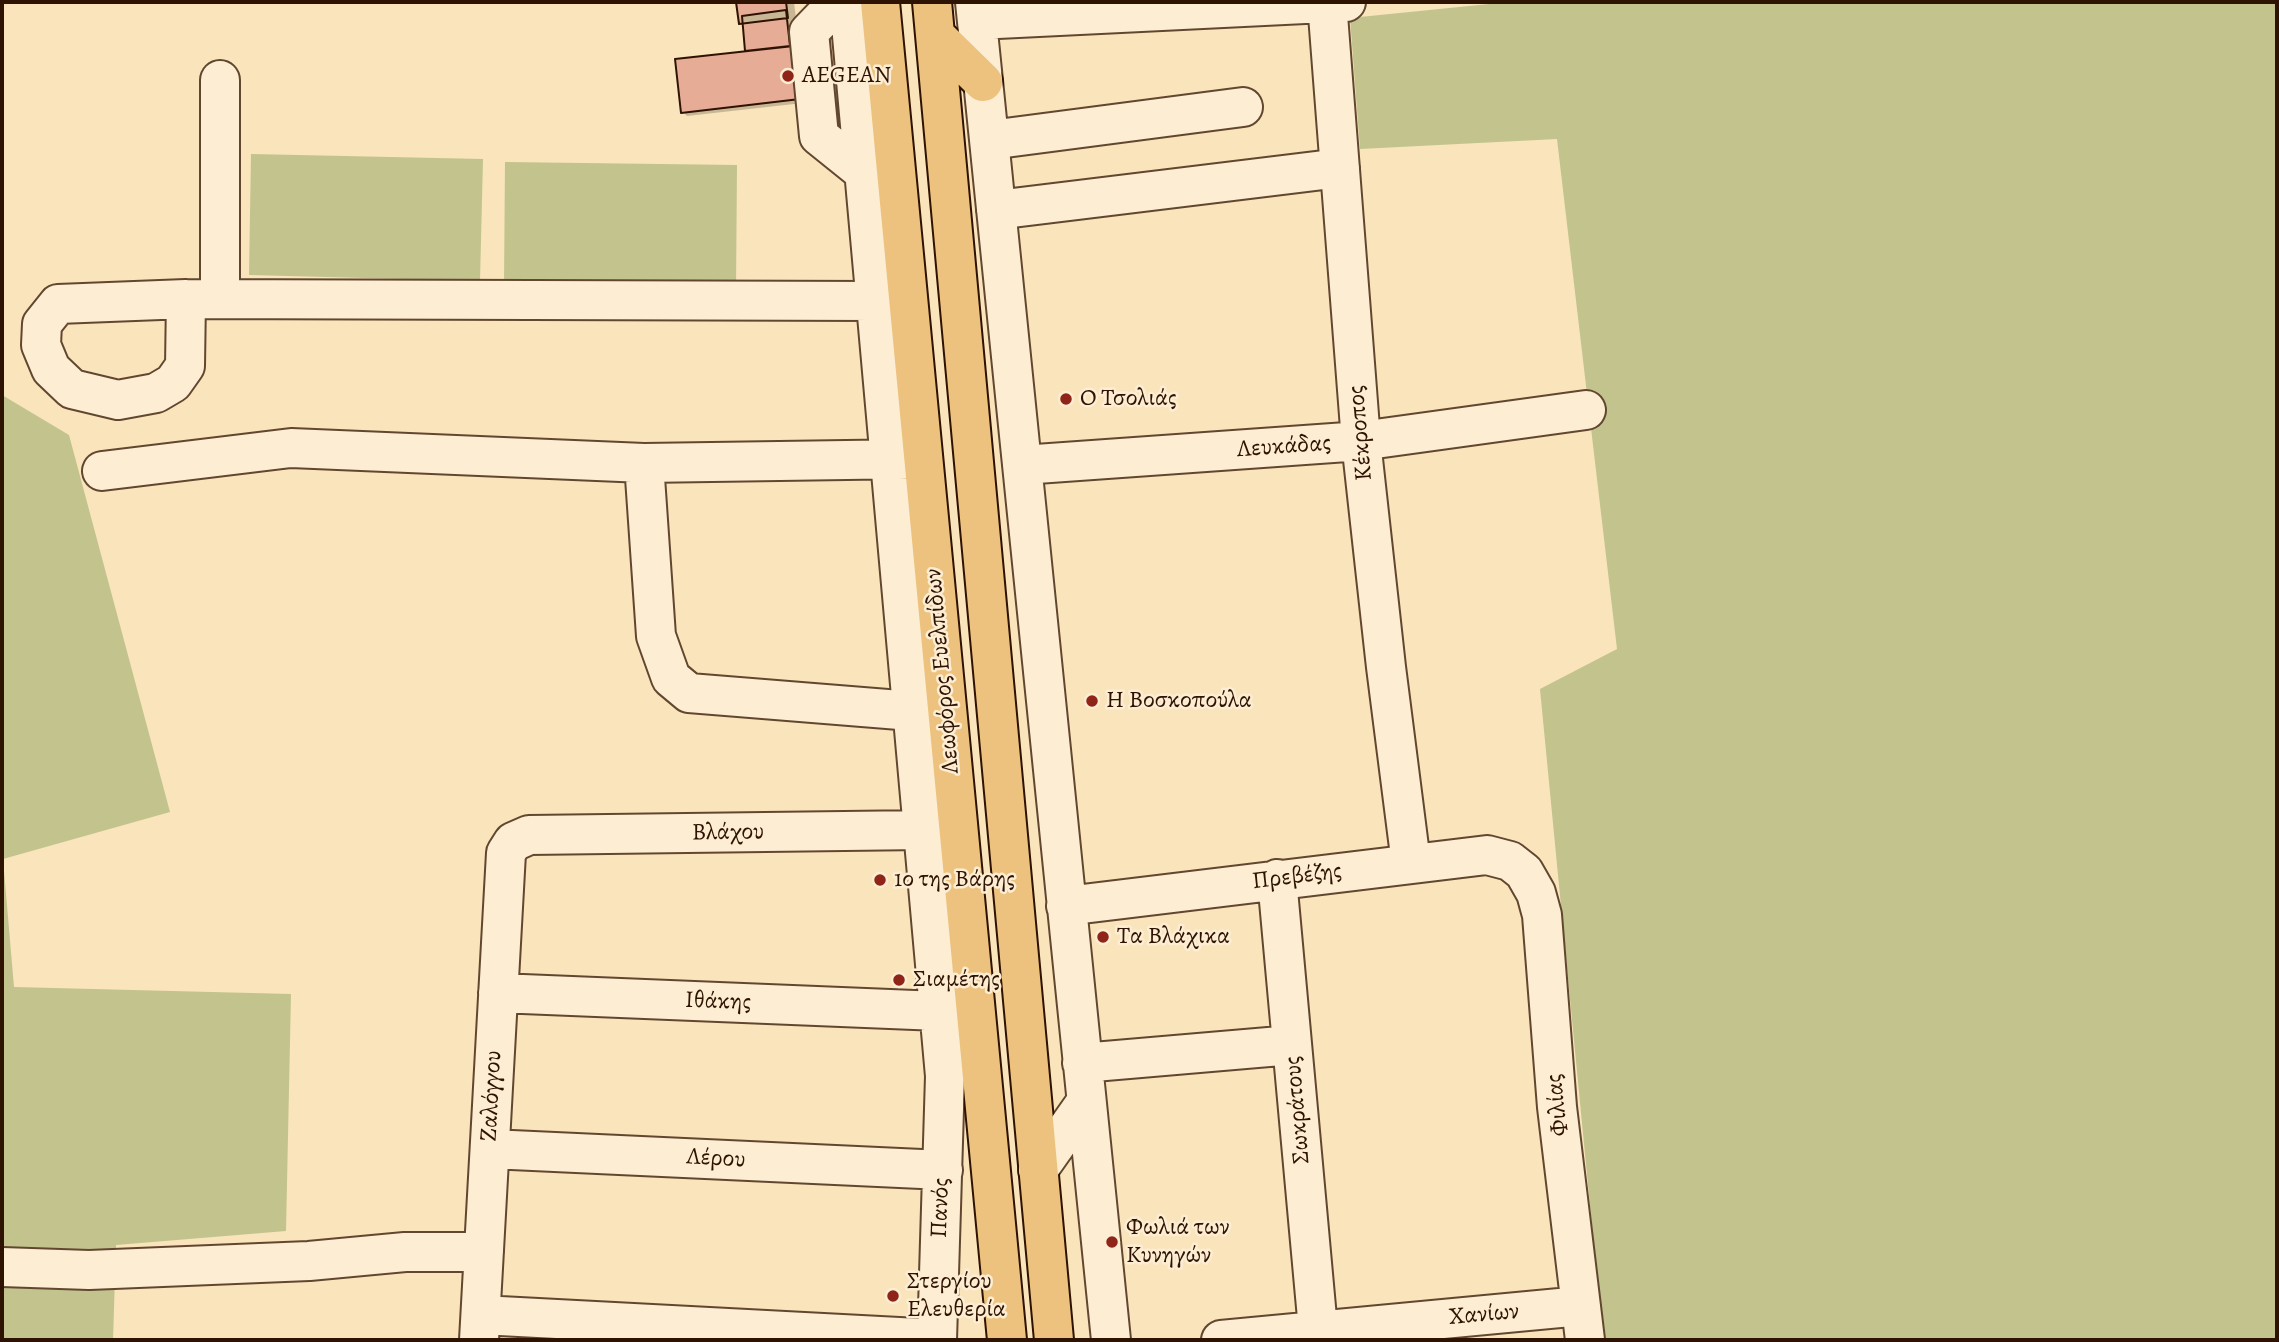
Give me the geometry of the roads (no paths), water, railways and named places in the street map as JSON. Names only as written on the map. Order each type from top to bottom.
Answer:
[{"type":"main road","name":"Λεωφόρος Ευελπίδων","points":[[880,2],[906,459],[941,828],[982,1084],[1007,1340]]},
{"type":"main road","name":"Λεωφόρος Ευελπίδων","points":[[933,19],[1054,1340]]},
{"type":"main road","points":[[933,19],[984,82]]},
{"type":"street","points":[[838,2],[809,32],[819,136],[864,173]]},
{"type":"street","name":"Πανός","points":[[849,2],[876,301],[906,459],[912,711],[941,828],[939,1011],[945,1076],[937,1339]]},
{"type":"street","points":[[1111,1340],[976,11],[1333,3]]},
{"type":"street","name":"Κέκροπος","points":[[1333,3],[1340,168],[1361,441],[1411,863]]},
{"type":"street","points":[[220,80],[203,299],[876,301]]},
{"type":"street","points":[[989,140],[1243,107]]},
{"type":"street","points":[[996,210],[1340,168]]},
{"type":"street","name":"Λευκάδας","points":[[1022,465],[1361,441],[1586,410]]},
{"type":"street","points":[[102,471],[291,448],[644,463],[906,459]]},
{"type":"street","points":[[644,463],[656,636],[671,678],[689,693],[912,711]]},
{"type":"street","points":[[997,719],[1040,642]]},
{"type":"street","name":"Βλάχου","points":[[506,853],[513,842],[529,835],[941,828]]},
{"type":"street","name":"Ζαλόγγου","points":[[480,1328],[506,853]]},
{"type":"street","name":"Πρεβέζης","points":[[1066,906],[1487,855],[1510,861],[1524,873]]},
{"type":"street","name":"Φιλίας","points":[[1524,873],[1536,892],[1542,915],[1557,1107],[1583,1323]]},
{"type":"street","name":"Σωκράτους","points":[[1277,879],[1319,1335]]},
{"type":"street","name":"Ιθάκης","points":[[498,993],[939,1011]]},
{"type":"street","points":[[1082,1063],[1292,1045]]},
{"type":"street","points":[[945,1076],[982,1084]]},
{"type":"street","points":[[1038,1170],[1086,1102]]},
{"type":"street","name":"Λέρου","points":[[490,1149],[943,1170]]},
{"type":"street","points":[[2,1267],[89,1270],[309,1261],[405,1252],[484,1252]]},
{"type":"street","name":"Χανίων","points":[[1221,1340],[1583,1323]]},
{"type":"street","points":[[480,1328],[937,1339]]},
{"type":"place","name":"AEGEAN","points":[[788,76]]},
{"type":"place","name":"Ο Τσολιάς","points":[[1066,399]]},
{"type":"place","name":"Η Βοσκοπούλα","points":[[1092,701]]},
{"type":"place","name":"1ο της Βάρης","points":[[880,880]]},
{"type":"place","name":"Τα Βλάχικα","points":[[1103,937]]},
{"type":"place","name":"Σιαμέτης","points":[[899,980]]},
{"type":"place","name":"Φωλιά των Κυνηγών","points":[[1112,1242]]},
{"type":"place","name":"Στεργίου Ελευθερία","points":[[893,1296]]}]
